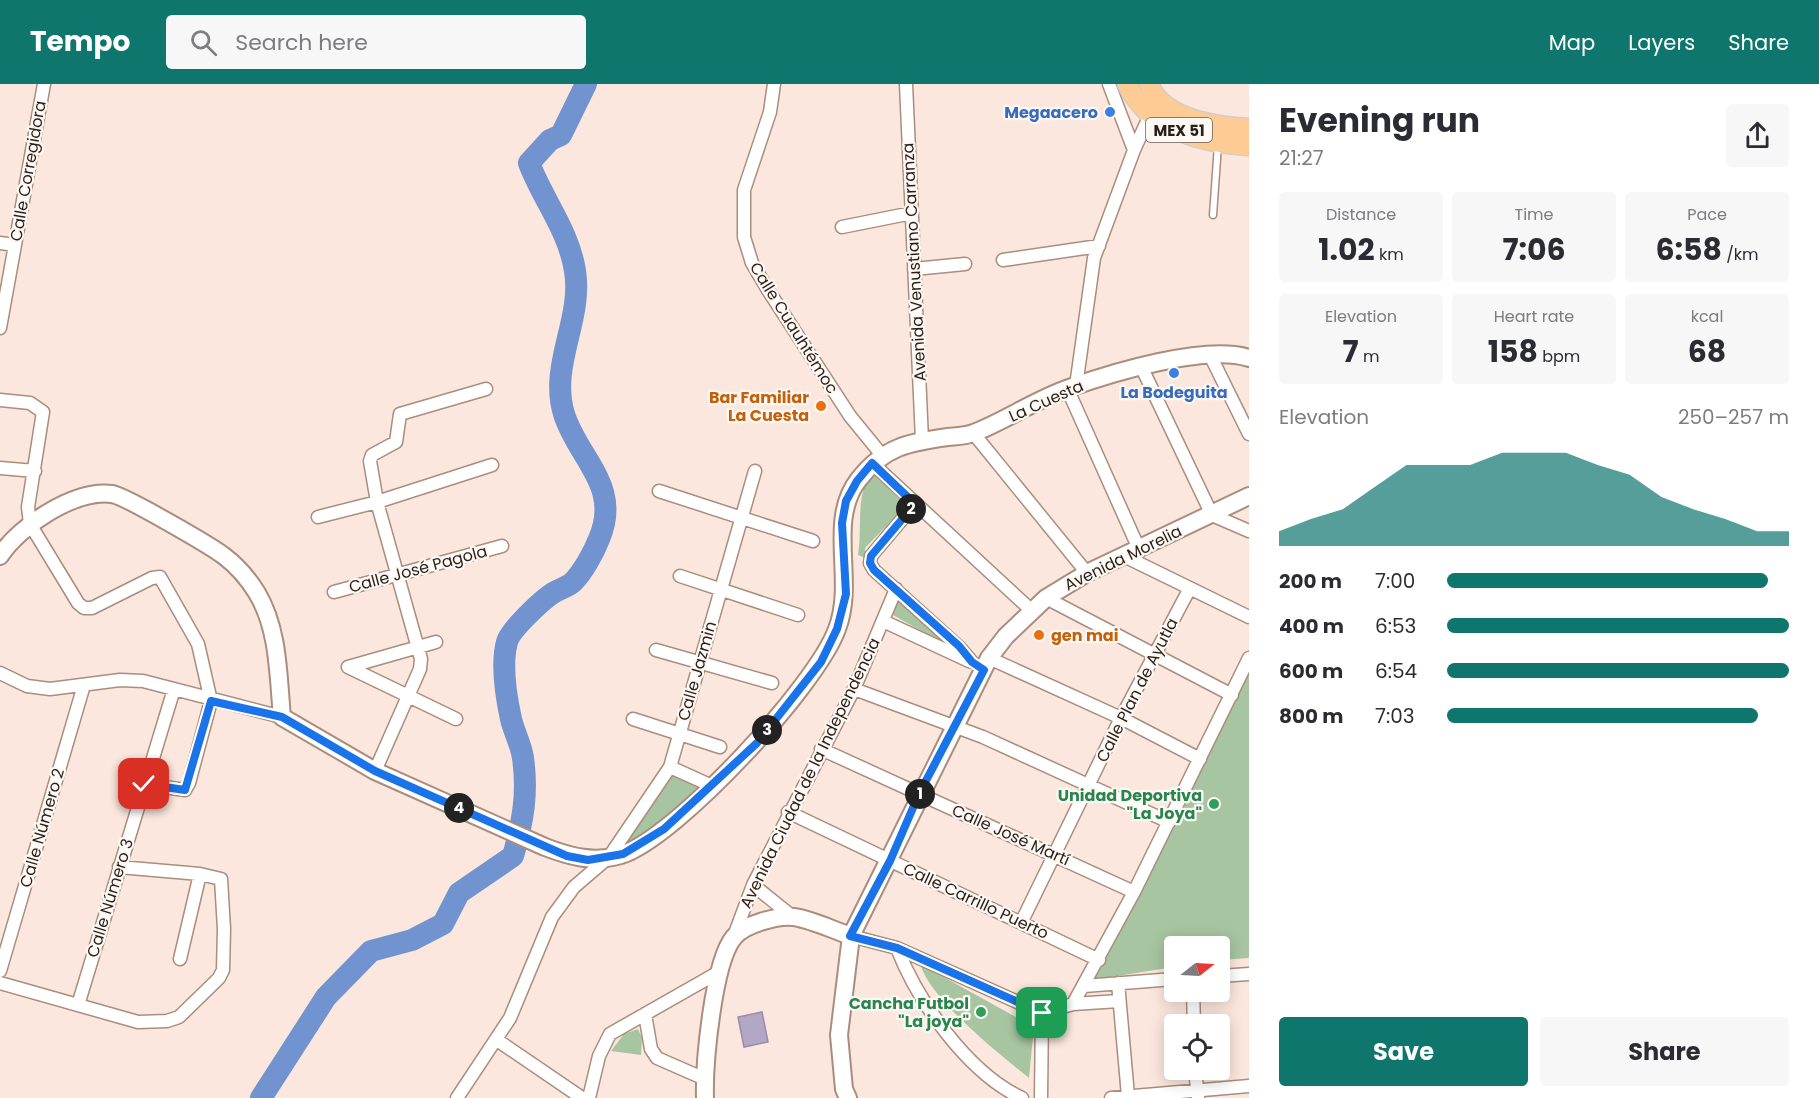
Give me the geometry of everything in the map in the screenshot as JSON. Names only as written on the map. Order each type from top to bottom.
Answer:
[{"type":"main road","name":"MEX 51","points":[[1127,84],[1134,99],[1150,115],[1218,144],[1249,146]]},
{"type":"main road","name":"MEX 51","points":[[1152,88],[1168,108],[1223,126],[1249,128]]},
{"type":"street","name":"Calle Corregidora","points":[[0,328],[44,84]]},
{"type":"street","name":"Calle Cuauhtémoc","points":[[774,84],[770,112],[744,190],[744,237],[752,263],[877,459],[915,504],[1031,610]]},
{"type":"street","name":"Avenida Venustiano Carranza","points":[[906,84],[922,440]]},
{"type":"street","points":[[1109,84],[1134,150]]},
{"type":"street","points":[[1139,549],[1071,387],[1094,258],[1134,150],[1150,115]]},
{"type":"street","points":[[842,227],[912,213]]},
{"type":"street","points":[[0,243],[15,245]]},
{"type":"street","points":[[1003,260],[1099,246]]},
{"type":"street","points":[[914,269],[964,264]]},
{"type":"street","points":[[1210,355],[1249,434]]},
{"type":"street","name":"La Cuesta","points":[[877,459],[922,440],[974,434],[1071,387],[1141,366],[1210,355],[1249,358]]},
{"type":"street","points":[[1141,366],[1212,515],[1249,531]]},
{"type":"street","points":[[375,771],[420,669],[419,648],[377,502],[370,461],[372,455],[396,442],[400,414],[486,389]]},
{"type":"street","points":[[0,400],[30,404],[43,412],[28,507],[30,524],[84,608],[92,608],[152,578],[160,577],[198,644],[211,701],[185,790],[144,784]]},
{"type":"street","points":[[974,434],[1087,573]]},
{"type":"street","points":[[0,673],[27,686],[50,689],[120,680],[143,681],[211,701],[282,717],[375,771],[545,848],[588,860],[623,854],[664,829],[757,743],[821,662],[833,638],[846,594],[842,523],[846,501],[857,481],[877,459]]},
{"type":"street","points":[[318,517],[377,502],[492,465]]},
{"type":"street","points":[[0,468],[35,471]]},
{"type":"street","name":"Calle Jazmin","points":[[457,1098],[497,1041],[510,1018],[552,917],[574,887],[609,857],[670,767],[755,471]]},
{"type":"street","points":[[659,491],[813,541]]},
{"type":"street","points":[[0,554],[13,538],[30,524],[76,500],[112,494],[223,555],[256,592],[273,633],[282,717]]},
{"type":"street","name":"Avenida Morelia","points":[[848,1098],[839,1035],[850,936],[890,861],[919,794],[955,726],[982,663],[1031,610],[1046,598],[1122,555],[1249,496]]},
{"type":"street","points":[[915,504],[871,556],[870,563],[874,570],[959,646],[982,663]]},
{"type":"street","name":"Calle José Pagola","points":[[334,592],[502,546]]},
{"type":"street","points":[[1122,555],[1249,617]]},
{"type":"street","points":[[680,576],[798,615]]},
{"type":"street","name":"Calle Plan de Ayutla","points":[[1022,921],[1121,718],[1190,588]]},
{"type":"street","name":"Avenida Ciudad de la Independencia","points":[[705,1098],[705,1079],[719,972],[753,885],[788,812],[854,688],[896,589]]},
{"type":"street","points":[[1046,598],[1232,695]]},
{"type":"street","points":[[883,621],[1121,718],[1200,759]]},
{"type":"street","points":[[436,642],[348,666],[456,719]]},
{"type":"street","points":[[656,651],[772,683]]},
{"type":"street","points":[[1073,1004],[1134,892],[1249,658]]},
{"type":"street","name":"Calle Número 2","points":[[0,971],[84,685]]},
{"type":"street","points":[[854,688],[955,726],[1169,822]]},
{"type":"street","name":"Calle Número 3","points":[[78,1005],[174,689]]},
{"type":"street","points":[[633,719],[720,747]]},
{"type":"street","name":"Calle José Martí","points":[[821,750],[1054,853],[1134,892]]},
{"type":"street","points":[[670,767],[712,786]]},
{"type":"street","name":"Calle Carrillo Puerto","points":[[788,812],[1022,921],[1099,960]]},
{"type":"street","points":[[0,983],[138,1022],[167,1021],[189,1010],[219,978],[223,969],[224,929],[221,879],[200,874],[119,867]]},
{"type":"street","points":[[180,959],[200,874]]},
{"type":"street","points":[[753,885],[793,917],[850,936],[897,948],[1042,1013],[1073,1004],[1119,1001]]},
{"type":"street","points":[[734,936],[748,928],[774,919],[793,917]]},
{"type":"street","points":[[897,948],[908,977],[930,1014],[959,1047],[995,1081],[1022,1098]]},
{"type":"street","points":[[589,1098],[599,1056],[610,1034],[719,972]]},
{"type":"street","points":[[1230,975],[1249,974]]},
{"type":"street","points":[[1084,986],[1164,980]]},
{"type":"street","points":[[1118,983],[1121,1097]]},
{"type":"street","points":[[1041,1098],[1042,1013]]},
{"type":"street","points":[[645,1014],[651,1049],[657,1058],[705,1079]]},
{"type":"street","points":[[497,1041],[582,1098]]},
{"type":"street","points":[[1111,1098],[1197,1094],[1249,1086]]},
{"type":"lane","points":[[1213,215],[1218,144]]},
{"type":"green space","points":[[874,470],[906,506],[865,548],[866,558],[858,555],[860,510],[864,489]]},
{"type":"green space","points":[[900,597],[964,655],[893,615]]},
{"type":"green space","name":"Unidad Deportiva \"La Joya\"","points":[[1249,662],[1249,958],[1230,959],[1230,936],[1164,936],[1164,969],[1092,980]]},
{"type":"green space","points":[[674,771],[703,786],[648,832],[621,847]]},
{"type":"green space","name":"Cancha Futbol \"La joya\"","points":[[920,964],[1034,1027],[1029,1078],[951,1009],[937,993]]},
{"type":"green space","points":[[638,1029],[642,1038],[641,1055],[611,1051],[624,1034]]},
{"type":"building","points":[[762,1012],[768,1042],[744,1047],[738,1017]]},
{"type":"waterway","points":[[261,1098],[326,997],[371,951],[412,940],[443,924],[459,893],[513,856],[522,819],[525,784],[522,753],[511,719],[506,690],[504,660],[507,642],[514,630],[534,608],[577,578],[594,550],[605,520],[602,488],[570,430],[560,396],[563,360],[575,307],[575,271],[572,256],[562,229],[529,163],[550,140],[561,135],[586,84]]},
{"type":"place","name":"Megaacero","points":[[1110,112]]},
{"type":"place","name":"La Bodeguita","points":[[1174,373]]},
{"type":"place","name":"Bar Familiar La Cuesta","points":[[821,406]]},
{"type":"place","name":"gen mai","points":[[1039,635]]},
{"type":"place","name":"Unidad Deportiva \"La Joya\"","points":[[1214,804]]},
{"type":"place","name":"Cancha Futbol \"La joya\"","points":[[981,1012]]},
{"type":"route","points":[[144,784],[185,790],[189,783],[211,701],[282,717],[304,732],[375,771],[545,848],[588,860],[623,854],[664,829],[757,743],[821,662],[837,629],[846,594],[842,523],[846,501],[857,481],[872,463],[915,504],[871,556],[870,563],[874,570],[959,646],[972,662],[984,670],[919,794],[890,861],[850,936],[897,948],[1042,1013]]}]
